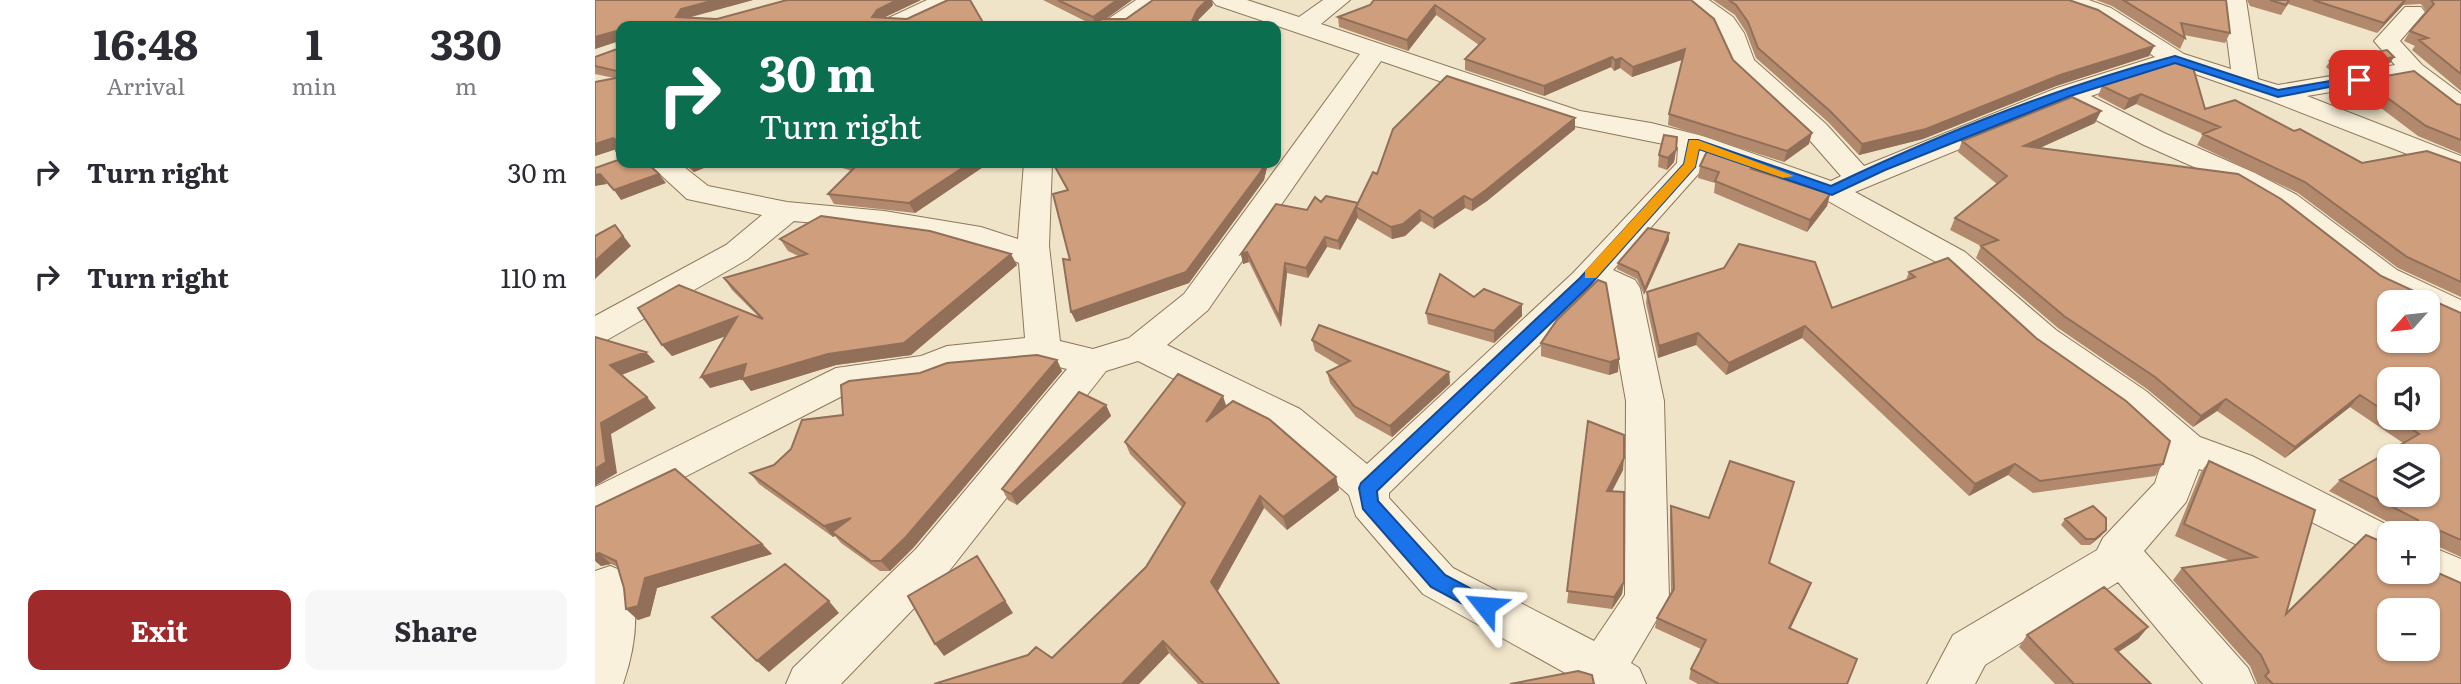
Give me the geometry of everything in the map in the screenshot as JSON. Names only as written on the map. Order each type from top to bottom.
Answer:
[{"type":"street","points":[[902,21],[946,0]]},
{"type":"street","points":[[1118,21],[1153,0]]},
{"type":"street","points":[[1224,0],[1575,118],[1651,131],[1845,185],[1954,259],[2044,339],[2133,401],[2186,447],[2238,467],[2377,537]]},
{"type":"street","points":[[1303,26],[1338,0]]},
{"type":"street","points":[[1695,0],[1724,22],[1732,33],[1742,63],[1816,130],[1845,185]]},
{"type":"street","points":[[2067,0],[2104,6],[2175,60],[2278,94],[2461,166]]},
{"type":"street","points":[[2234,0],[2246,83]]},
{"type":"street","points":[[2413,12],[2386,41],[2413,71],[2461,107]]},
{"type":"street","points":[[595,506],[849,377],[926,368],[947,359],[1043,350],[1093,362],[1141,347],[1196,302],[1375,51]]},
{"type":"street","points":[[1845,185],[1958,135],[2066,93],[2175,60]]},
{"type":"street","points":[[2278,94],[2413,71]]},
{"type":"street","points":[[2066,93],[2154,139],[2245,179],[2276,196],[2385,278],[2461,314]]},
{"type":"street","points":[[1368,488],[1592,273],[1691,165],[1693,142]]},
{"type":"street","points":[[668,168],[698,193],[787,211],[884,221],[981,237],[1035,257]]},
{"type":"street","points":[[1038,168],[1035,257],[1043,350]]},
{"type":"street","points":[[595,331],[737,252],[787,211]]},
{"type":"street","points":[[1141,347],[1287,419],[1368,488],[1370,504],[1438,581],[1612,676],[1647,599],[1645,401],[1623,288],[1592,273]]},
{"type":"street","points":[[809,684],[931,562],[1093,362]]},
{"type":"street","points":[[1950,684],[1969,650],[2112,563],[2118,551],[2172,491],[2186,447]]},
{"type":"street","points":[[2118,551],[2232,684]]},
{"type":"street","points":[[2440,570],[2461,580]]},
{"type":"street","points":[[595,590],[610,585],[612,649],[600,684]]},
{"type":"building","points":[[595,0],[715,0],[681,9],[676,17],[717,19],[787,0],[897,0],[877,10],[872,17],[907,19],[948,0],[970,0],[982,21],[616,21],[616,31],[595,37]]},
{"type":"building","points":[[1058,0],[1117,0],[1093,17]]},
{"type":"building","points":[[1153,0],[1207,0],[1197,10],[1192,21],[1097,19],[1126,19]]},
{"type":"building","points":[[1374,0],[1691,0],[1714,19],[1733,60],[1812,133],[1787,151],[1669,114],[1685,49],[1633,67],[1621,58],[1615,60],[1612,57],[1544,86],[1465,59],[1485,39],[1435,5],[1407,40],[1338,17],[1370,5]]},
{"type":"building","points":[[1729,0],[2069,0],[2098,10],[2154,46],[2060,75],[1926,129],[1862,144],[1830,111],[1758,48],[1748,22]]},
{"type":"building","points":[[2123,0],[2226,0],[2230,33],[2181,23],[2185,38]]},
{"type":"building","points":[[2270,0],[2289,0],[2286,5]]},
{"type":"building","points":[[2313,0],[2405,0],[2384,23]]},
{"type":"building","points":[[2431,0],[2461,0],[2461,74],[2419,40],[2428,38],[2410,31],[2434,4]]},
{"type":"building","points":[[616,49],[616,71],[595,66],[595,57]]},
{"type":"building","points":[[2387,50],[2394,57],[2337,67],[2330,61]]},
{"type":"building","points":[[2180,59],[2192,64],[2205,109],[2235,100],[2294,131],[2300,129],[2362,163],[2427,151],[2461,163],[2461,282],[2407,257],[2305,182],[2203,134],[2220,127],[2141,94],[2129,99],[2102,86]]},
{"type":"building","points":[[2414,71],[2461,105],[2461,140],[2426,126],[2363,80]]},
{"type":"building","points":[[1447,76],[1575,118],[1472,200],[1464,196],[1433,218],[1420,210],[1403,224],[1391,227],[1356,207],[1373,172],[1377,174],[1393,129]]},
{"type":"building","points":[[616,78],[616,140],[613,138],[595,144],[595,82]]},
{"type":"building","points":[[2072,97],[2101,111],[2024,146],[2238,174],[2281,199],[2381,276],[2411,290],[2377,290],[2377,354],[2439,354],[2440,304],[2461,313],[2461,540],[2440,532],[2440,521],[2418,521],[2393,507],[2440,507],[2440,444],[2402,444],[2419,434],[2413,430],[2440,430],[2440,367],[2377,367],[2377,406],[2360,395],[2295,447],[2226,399],[2201,416],[2155,377],[2064,316],[1981,246],[1998,240],[1955,218],[2007,176],[1962,141]]},
{"type":"building","points":[[1664,135],[1677,137],[1676,150],[1668,158],[1659,155]]},
{"type":"building","points":[[1709,147],[1764,166],[1752,169],[1830,194],[1810,220],[1715,181],[1719,172],[1700,166]]},
{"type":"building","points":[[616,161],[616,168],[652,168],[659,174],[614,190],[600,174],[595,175],[595,168]]},
{"type":"building","points":[[854,168],[962,168],[909,203],[828,194]]},
{"type":"building","points":[[1056,168],[1263,168],[1186,272],[1071,312],[1063,259],[1070,260],[1053,194],[1068,190]]},
{"type":"building","points":[[1326,196],[1358,203],[1338,241],[1325,237],[1306,268],[1285,263],[1279,317],[1247,252],[1241,254],[1276,204],[1307,210],[1315,197],[1321,202]]},
{"type":"building","points":[[821,216],[930,231],[1011,254],[904,343],[828,354],[742,379],[746,364],[701,377],[737,317],[662,345],[638,308],[679,285],[763,319],[724,278],[807,254],[780,239]]},
{"type":"building","points":[[615,225],[623,236],[595,261],[595,236]]},
{"type":"building","points":[[1648,228],[1669,233],[1645,289],[1638,272],[1618,263]]},
{"type":"building","points":[[1739,244],[1815,262],[1832,308],[1915,277],[1909,272],[1948,258],[2036,338],[2126,401],[2170,441],[2163,464],[2040,481],[2015,464],[1975,484],[1805,326],[1729,363],[1698,333],[1659,346],[1647,292],[1724,268]]},
{"type":"building","points":[[1440,274],[1474,297],[1484,289],[1522,304],[1494,331],[1426,313]]},
{"type":"building","points":[[1598,280],[1606,283],[1619,359],[1610,362],[1541,343],[1557,320]]},
{"type":"building","points":[[1319,325],[1449,372],[1390,426],[1354,406],[1327,372],[1350,361],[1312,340]]},
{"type":"building","points":[[595,337],[646,352],[610,365],[647,397],[601,423],[606,462],[595,469]]},
{"type":"building","points":[[1037,355],[1057,360],[906,537],[881,561],[871,561],[832,532],[851,518],[824,526],[750,473],[774,465],[791,449],[802,420],[843,415],[841,385],[849,381],[920,373],[947,363]]},
{"type":"building","points":[[1178,374],[1223,396],[1206,422],[1233,401],[1269,419],[1336,477],[1283,517],[1260,496],[1211,582],[1279,684],[1204,684],[1163,641],[1122,684],[934,684],[1028,655],[1036,647],[1052,658],[1146,567],[1185,503],[1125,442]]},
{"type":"building","points":[[1079,392],[1106,405],[1011,494],[1002,489]]},
{"type":"building","points":[[1588,421],[1624,435],[1624,458],[1607,491],[1624,492],[1624,582],[1614,597],[1567,591]]},
{"type":"building","points":[[2377,458],[2377,499],[2340,480]]},
{"type":"building","points":[[1730,461],[1794,482],[1769,563],[1811,583],[1789,628],[1857,659],[1847,684],[1719,684],[1691,669],[1706,640],[1657,618],[1674,589],[1671,506],[1709,518]]},
{"type":"building","points":[[2209,461],[2315,510],[2286,614],[2366,535],[2377,540],[2377,584],[2440,584],[2440,574],[2461,583],[2461,684],[2273,684],[2265,676],[2269,672],[2261,655],[2182,568],[2256,557],[2184,524]]},
{"type":"building","points":[[675,469],[762,544],[645,578],[638,606],[626,609],[624,588],[616,561],[599,553],[595,554],[595,507]]},
{"type":"building","points":[[2093,506],[2106,518],[2106,530],[2095,539],[2086,539],[2065,519]]},
{"type":"building","points":[[977,556],[1005,601],[935,644],[908,596]]},
{"type":"building","points":[[785,564],[829,601],[757,661],[712,617]]},
{"type":"building","points":[[2104,587],[2148,627],[2115,649],[2151,684],[2074,684],[2027,635]]},
{"type":"building","points":[[1578,671],[1592,675],[1594,684],[1510,684]]},
{"type":"slow traffic","points":[[1591,274],[1631,227],[1691,165],[1693,142],[1788,176]]},
{"type":"route","points":[[1485,606],[1438,581],[1370,504],[1368,488],[1585,281],[1631,227],[1691,165],[1693,142],[1832,191],[1880,167],[2066,93],[2175,60],[2278,94],[2359,80]]}]
